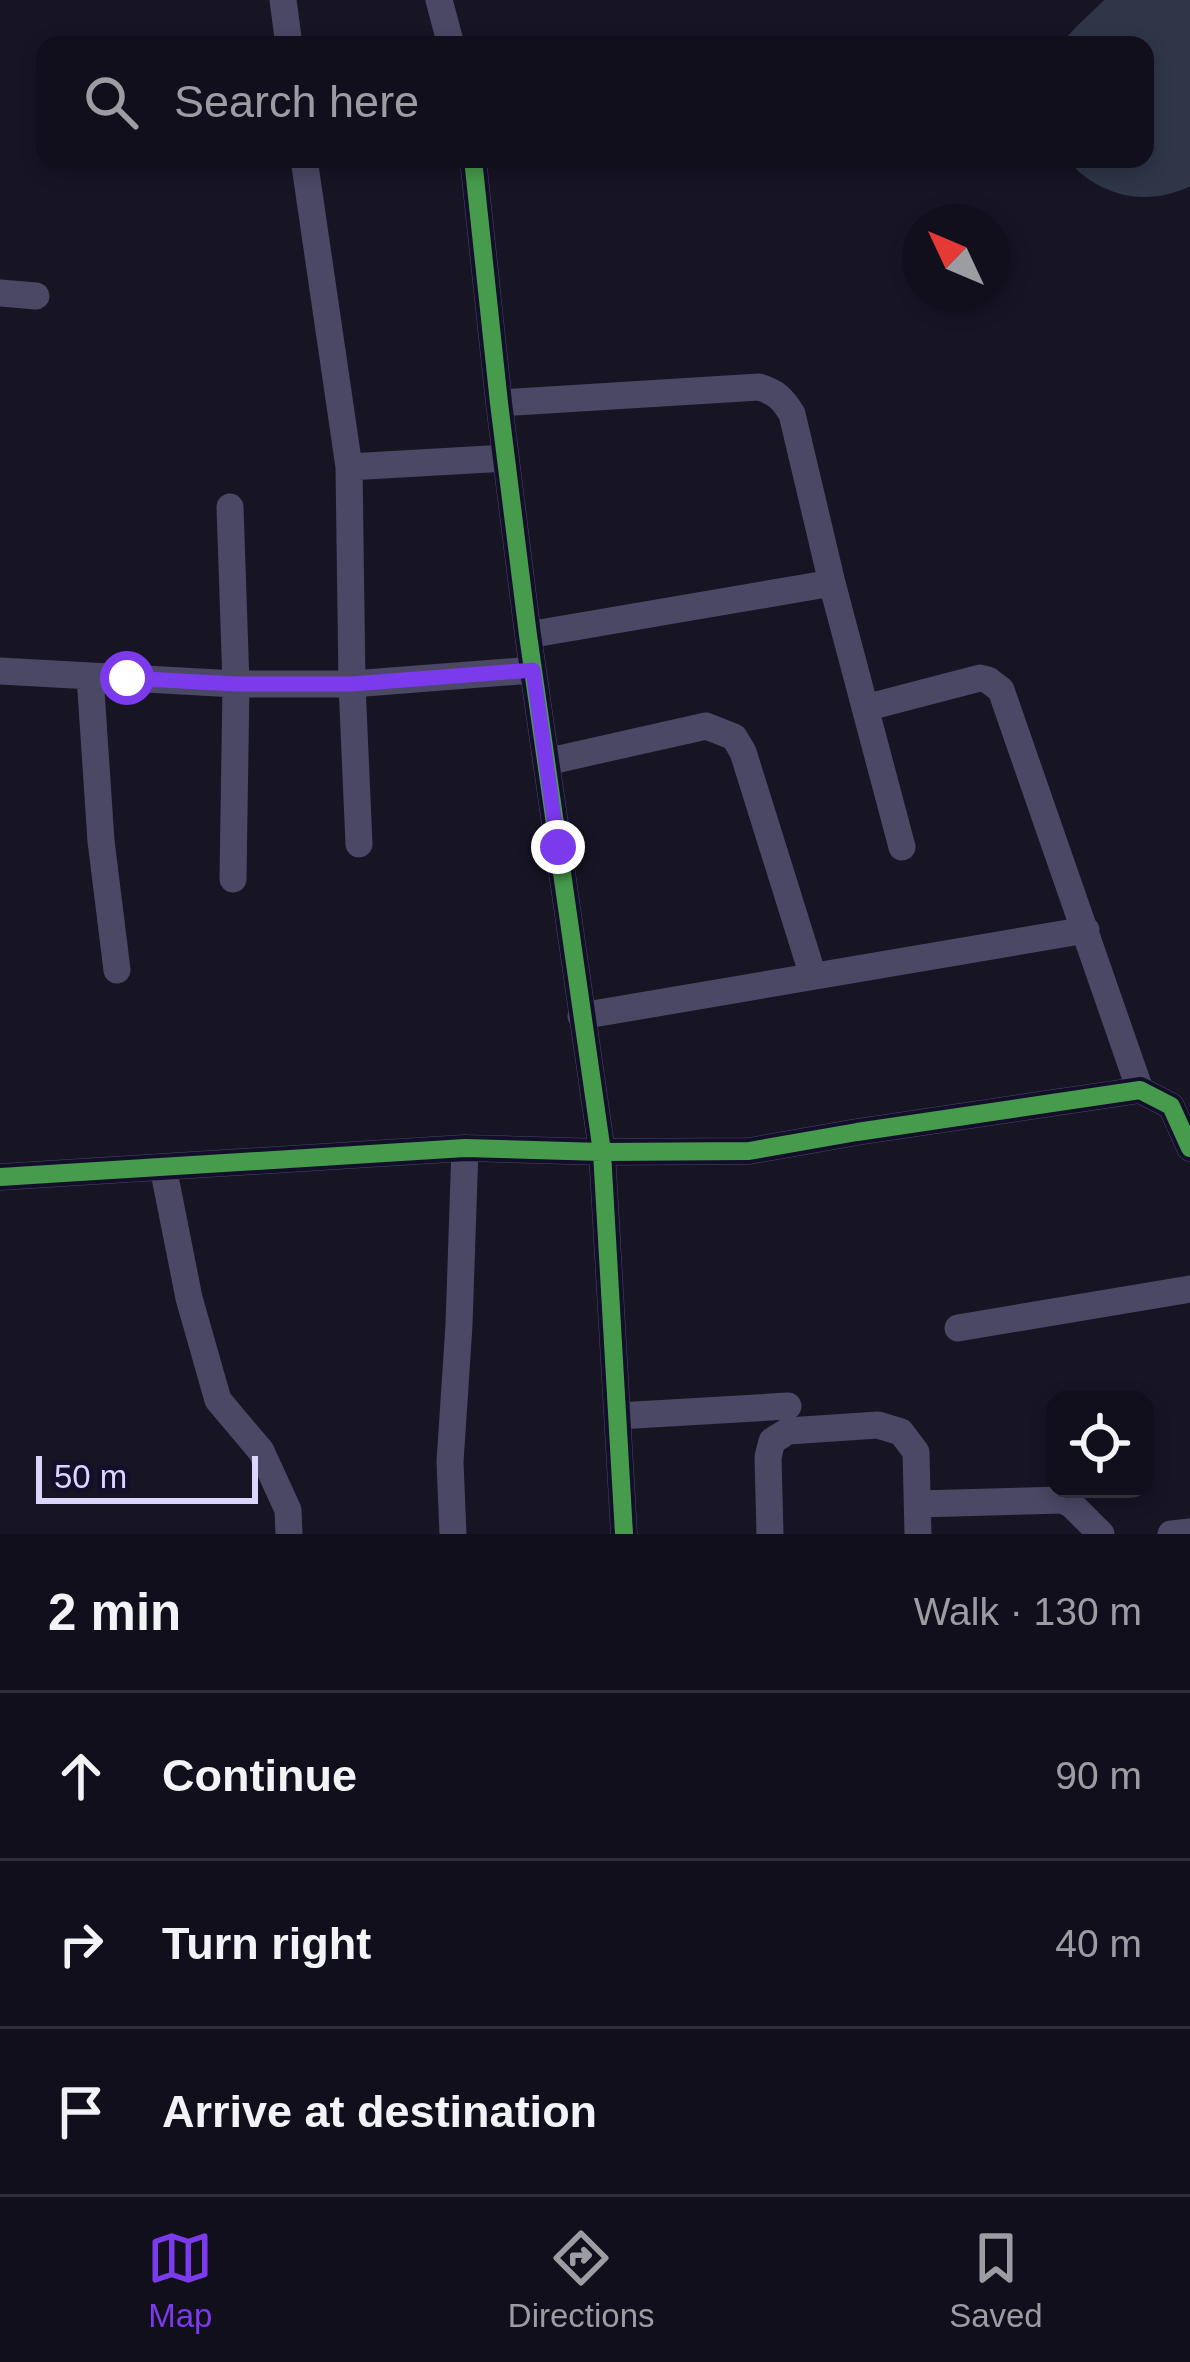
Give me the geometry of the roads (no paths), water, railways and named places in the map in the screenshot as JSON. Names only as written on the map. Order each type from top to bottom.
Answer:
[{"type":"street","points":[[283,0],[289,36]]},
{"type":"street","points":[[439,0],[449,36]]},
{"type":"street","points":[[305,168],[349,467],[359,844]]},
{"type":"street","points":[[474,168],[528,635],[602,1152],[624,1534]]},
{"type":"street","points":[[0,293],[36,296]]},
{"type":"street","points":[[499,403],[760,387],[775,392],[792,414],[902,847]]},
{"type":"street","points":[[349,467],[506,458]]},
{"type":"street","points":[[230,507],[236,684],[233,878]]},
{"type":"street","points":[[528,635],[832,584]]},
{"type":"street","points":[[0,671],[236,684],[352,684],[533,670]]},
{"type":"street","points":[[90,676],[101,841],[117,970]]},
{"type":"street","points":[[865,708],[980,678],[1001,690],[1140,1090]]},
{"type":"street","points":[[546,762],[706,726],[734,737],[743,752],[814,976]]},
{"type":"street","points":[[581,1016],[1086,930]]},
{"type":"street","points":[[0,1177],[465,1148],[749,1151],[1140,1090],[1171,1106],[1190,1148]]},
{"type":"street","points":[[453,1534],[450,1462],[465,1148]]},
{"type":"street","points":[[163,1167],[189,1298],[218,1400],[261,1451],[288,1510],[289,1534]]},
{"type":"street","points":[[958,1328],[1190,1289]]},
{"type":"street","points":[[618,1416],[788,1406]]},
{"type":"street","points":[[770,1534],[768,1457],[772,1441],[788,1431],[878,1425],[901,1432],[916,1451],[919,1534]]},
{"type":"street","points":[[918,1504],[1063,1500],[1101,1534]]},
{"type":"street","points":[[1171,1534],[1190,1532]]}]
